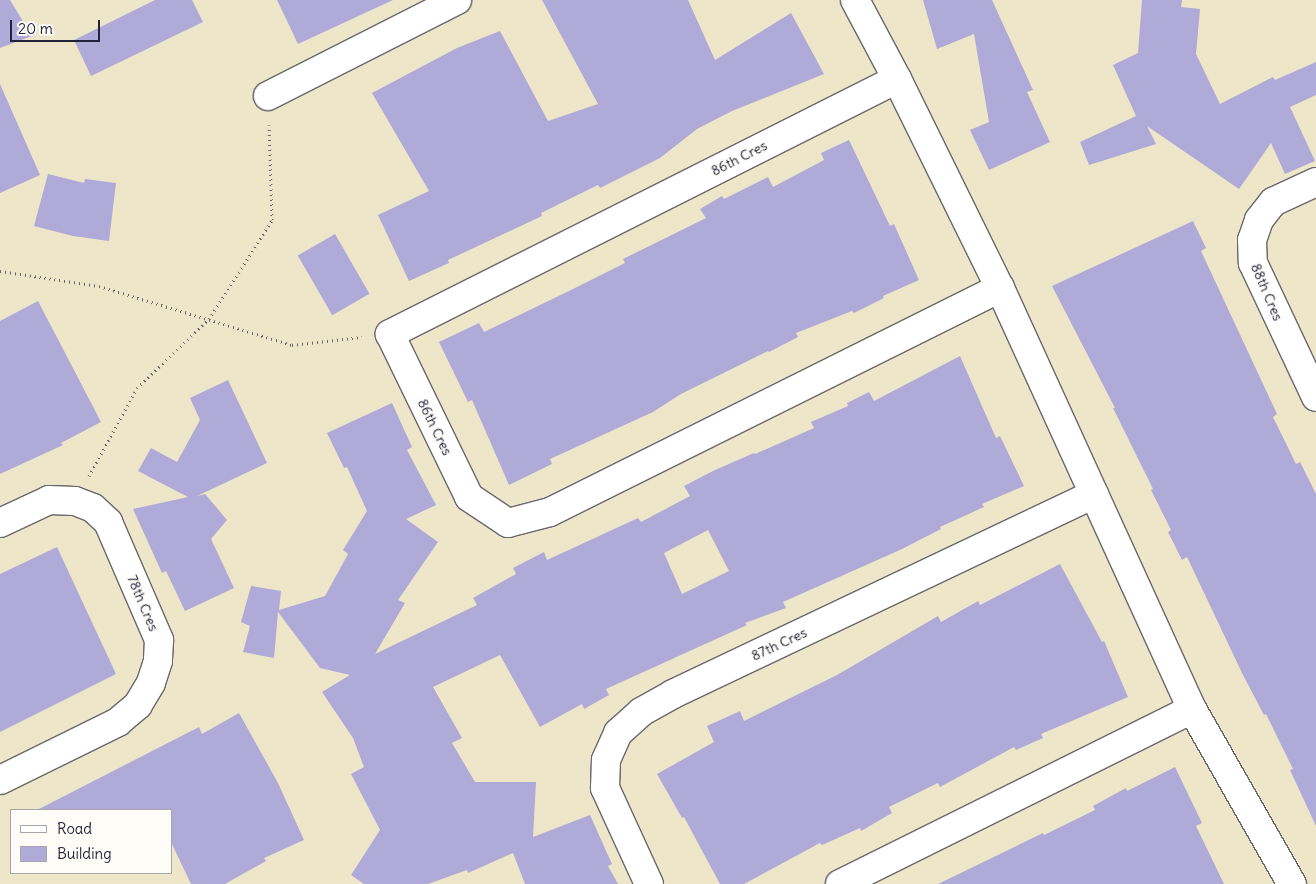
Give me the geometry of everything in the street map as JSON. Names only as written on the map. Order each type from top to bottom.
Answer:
[{"type":"street","points":[[268,96],[457,0]]},
{"type":"street","points":[[855,0],[897,79],[1000,288],[1192,709],[1292,884]]},
{"type":"street","name":"86th Cres","points":[[897,79],[390,334],[469,497],[508,523],[550,512],[1000,288]]},
{"type":"street","name":"88th Cres","points":[[1316,182],[1273,202],[1259,220],[1252,240],[1253,263],[1316,397]]},
{"type":"street","name":"87th Cres","points":[[649,884],[605,788],[606,760],[618,733],[641,712],[674,694],[1094,494]]},
{"type":"street","name":"78th Cres","points":[[0,523],[49,500],[75,501],[93,508],[108,522],[159,640],[158,661],[151,683],[138,704],[118,722],[0,780]]},
{"type":"street","points":[[840,884],[1192,709]]},
{"type":"path","points":[[75,501],[136,388],[209,320],[272,220],[268,96]]},
{"type":"path","points":[[0,271],[99,286],[292,345],[390,334]]},
{"type":"building","points":[[0,0],[10,0],[32,36],[0,48]]},
{"type":"building","points":[[155,0],[192,0],[203,22],[91,76],[74,40]]},
{"type":"building","points":[[277,0],[393,0],[298,44]]},
{"type":"building","points":[[542,0],[688,0],[715,60],[791,13],[824,74],[732,111],[697,129],[660,158],[600,188],[598,185],[541,213],[542,216],[448,260],[449,263],[409,281],[378,215],[429,191],[372,93],[457,48],[500,31],[548,121],[598,104]]},
{"type":"building","points":[[923,0],[992,0],[1033,90],[1027,92],[1050,142],[989,170],[970,130],[989,122],[974,34],[937,49]]},
{"type":"building","points":[[1142,0],[1182,0],[1181,7],[1200,9],[1196,54],[1220,104],[1273,77],[1275,80],[1316,62],[1316,95],[1290,107],[1315,161],[1285,174],[1271,143],[1239,189],[1147,126],[1156,144],[1089,165],[1080,142],[1136,116],[1113,65],[1138,53]]},
{"type":"building","points":[[0,84],[40,175],[0,193]]},
{"type":"building","points":[[849,140],[890,226],[894,224],[919,280],[883,296],[884,298],[854,313],[852,311],[796,333],[798,337],[681,394],[653,412],[550,459],[552,464],[509,485],[472,400],[468,402],[439,342],[479,323],[484,332],[575,288],[625,263],[623,259],[706,218],[700,209],[722,196],[724,199],[768,177],[773,187],[824,160],[821,153]]},
{"type":"building","points":[[48,174],[84,183],[85,179],[116,183],[109,241],[73,236],[34,226]]},
{"type":"building","points":[[1193,221],[1206,248],[1201,251],[1277,414],[1273,417],[1296,464],[1300,462],[1316,494],[1316,826],[1290,770],[1293,769],[1266,714],[1264,715],[1243,675],[1187,557],[1182,560],[1168,532],[1171,530],[1113,408],[1115,408],[1052,286]]},
{"type":"building","points":[[335,234],[370,294],[332,315],[298,256]]},
{"type":"building","points":[[38,301],[101,422],[61,443],[63,445],[0,474],[0,321]]},
{"type":"building","points":[[960,356],[996,438],[1000,436],[1024,486],[982,504],[984,507],[940,527],[941,529],[902,549],[783,602],[786,608],[745,623],[747,625],[606,689],[609,695],[584,709],[582,704],[540,727],[500,655],[433,687],[462,738],[452,743],[475,782],[536,782],[533,837],[590,815],[612,864],[608,866],[618,884],[525,884],[513,853],[468,873],[467,870],[428,884],[364,884],[351,875],[380,830],[351,774],[364,767],[353,738],[322,692],[350,675],[320,668],[278,612],[274,658],[243,652],[250,626],[241,622],[251,586],[281,591],[279,610],[325,596],[348,554],[343,550],[367,511],[347,467],[344,468],[327,433],[392,403],[412,447],[407,450],[436,505],[406,519],[438,542],[398,600],[405,603],[375,654],[477,605],[473,598],[516,574],[513,568],[544,552],[547,560],[638,518],[641,522],[690,496],[684,486],[715,470],[814,428],[811,422],[848,406],[847,403],[869,392],[874,401]],"holes":[[[708,530],[729,571],[682,594],[664,553]]]},
{"type":"building","points":[[228,380],[267,463],[197,496],[205,494],[227,520],[211,539],[234,588],[185,611],[166,571],[162,573],[133,509],[188,497],[138,471],[151,448],[177,462],[200,420],[190,398]]},
{"type":"building","points":[[57,547],[116,674],[0,732],[0,574]]},
{"type":"building","points":[[1060,564],[1102,642],[1104,641],[1128,697],[1041,734],[1043,738],[1016,750],[1014,747],[940,787],[938,783],[889,807],[892,813],[861,831],[860,828],[822,845],[820,843],[744,884],[720,884],[684,817],[682,818],[657,774],[714,742],[707,726],[740,711],[744,721],[837,675],[938,616],[941,622],[978,601],[980,605]]},
{"type":"building","points":[[239,713],[278,783],[304,840],[264,858],[266,861],[225,884],[191,884],[172,844],[172,809],[39,809],[199,727],[202,734]]},
{"type":"building","points":[[1175,767],[1202,823],[1196,826],[1224,884],[938,884],[1095,810],[1093,806],[1126,788],[1127,791]]}]
